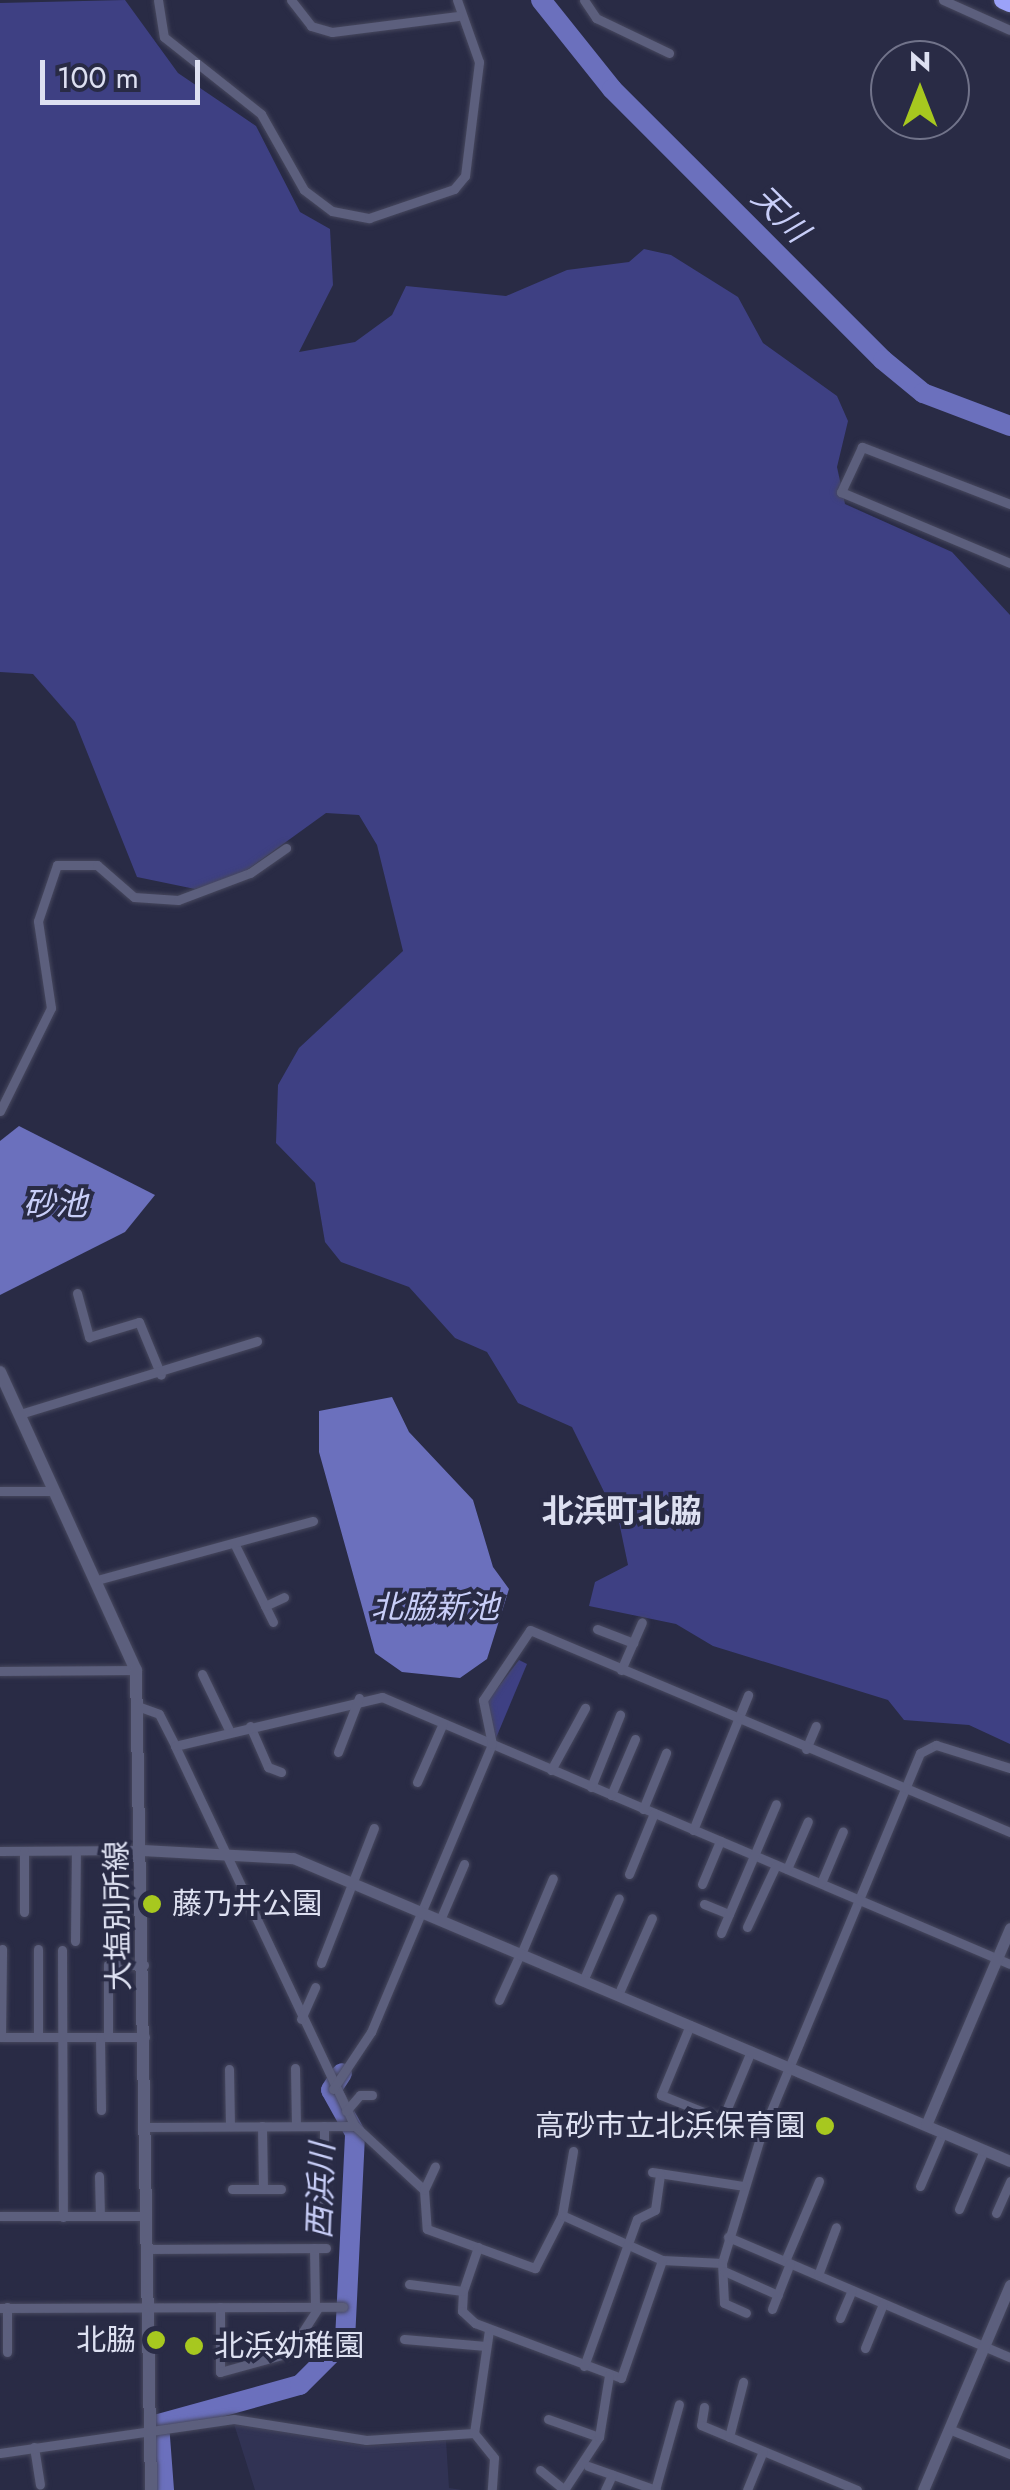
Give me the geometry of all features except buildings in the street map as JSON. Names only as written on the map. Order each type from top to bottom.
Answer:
[{"type":"main road","name":"大塩別所線","points":[[0,1372],[136,1670],[143,1850],[151,2490]]},
{"type":"street","points":[[158,0],[164,37],[261,114],[304,190],[332,211],[369,218],[454,189],[465,176],[479,62],[458,16],[458,0]]},
{"type":"street","points":[[292,0],[311,26],[332,32],[458,16]]},
{"type":"street","points":[[584,0],[596,18],[669,52]]},
{"type":"street","points":[[944,0],[1010,30]]},
{"type":"street","points":[[1010,504],[862,447],[842,492],[1010,563]]},
{"type":"street","points":[[0,1111],[50,1008],[38,921],[57,866],[97,865],[134,897],[178,900],[232,882],[286,848]]},
{"type":"street","points":[[78,1293],[89,1337],[139,1322],[162,1375]]},
{"type":"street","points":[[20,1414],[162,1375],[256,1342]]},
{"type":"street","points":[[0,1491],[54,1490]]},
{"type":"street","points":[[97,1580],[313,1522]]},
{"type":"street","points":[[234,1543],[261,1605],[274,1622]]},
{"type":"street","points":[[261,1605],[284,1597]]},
{"type":"street","points":[[621,1670],[642,1622]]},
{"type":"street","points":[[597,1629],[633,1643]]},
{"type":"street","points":[[333,2089],[370,2032],[492,1744],[483,1700],[530,1630],[1010,1832]]},
{"type":"street","points":[[0,1671],[136,1670]]},
{"type":"street","points":[[202,1674],[230,1732]]},
{"type":"street","points":[[693,1830],[748,1695]]},
{"type":"street","points":[[176,1746],[359,1698],[382,1696],[1010,1964]]},
{"type":"street","points":[[338,1752],[359,1698]]},
{"type":"street","points":[[140,1706],[159,1714],[176,1746],[333,2089],[355,2126],[424,2190]]},
{"type":"street","points":[[550,1770],[585,1708]]},
{"type":"street","points":[[591,1786],[620,1714]]},
{"type":"street","points":[[417,1782],[443,1723]]},
{"type":"street","points":[[250,1726],[268,1767],[281,1772]]},
{"type":"street","points":[[806,1748],[816,1726]]},
{"type":"street","points":[[611,1795],[635,1738]]},
{"type":"street","points":[[746,2313],[724,2303],[723,2267],[743,2186],[920,1753],[936,1746],[1010,1768]]},
{"type":"street","points":[[643,1809],[666,1753]]},
{"type":"street","points":[[721,1933],[776,1804]]},
{"type":"street","points":[[628,1874],[654,1814]]},
{"type":"street","points":[[787,1870],[808,1821]]},
{"type":"street","points":[[320,1963],[374,1828]]},
{"type":"street","points":[[820,1884],[842,1831]]},
{"type":"street","points":[[702,1884],[720,1842]]},
{"type":"street","points":[[0,1851],[222,1849],[283,1855],[1010,2160]]},
{"type":"street","points":[[75,1941],[76,1850]]},
{"type":"street","points":[[24,1851],[24,1912]]},
{"type":"street","points":[[440,1920],[464,1864]]},
{"type":"street","points":[[747,1927],[776,1865]]},
{"type":"street","points":[[499,2000],[553,1878]]},
{"type":"street","points":[[584,1981],[619,1898]]},
{"type":"street","points":[[704,1904],[729,1914]]},
{"type":"street","points":[[618,1995],[652,1918]]},
{"type":"street","points":[[926,2125],[1010,1928]]},
{"type":"street","points":[[2,1949],[0,2036],[145,2038]]},
{"type":"street","points":[[38,1949],[38,2037]]},
{"type":"street","points":[[62,1950],[64,2217]]},
{"type":"street","points":[[101,2110],[106,2092],[108,1965],[144,1965]]},
{"type":"street","points":[[301,2019],[315,1986]]},
{"type":"street","points":[[690,2025],[661,2095],[761,2135]]},
{"type":"street","points":[[723,2118],[752,2051]]},
{"type":"street","points":[[295,2068],[296,2126]]},
{"type":"street","points":[[229,2069],[230,2126]]},
{"type":"street","points":[[346,2110],[360,2094],[372,2096]]},
{"type":"street","points":[[146,2126],[355,2126]]},
{"type":"street","points":[[262,2126],[263,2189]]},
{"type":"street","points":[[324,2126],[324,2214]]},
{"type":"street","points":[[920,2186],[943,2132]]},
{"type":"street","points":[[959,2210],[984,2150]]},
{"type":"street","points":[[435,2166],[424,2190],[427,2230],[535,2268],[562,2215],[573,2151]]},
{"type":"street","points":[[584,2366],[638,2219],[654,2210],[656,2173],[743,2186]]},
{"type":"street","points":[[99,2176],[100,2216]]},
{"type":"street","points":[[996,2205],[1010,2180]]},
{"type":"street","points":[[772,2309],[819,2181]]},
{"type":"street","points":[[232,2190],[281,2189]]},
{"type":"street","points":[[562,2215],[662,2260],[723,2267],[778,2295]]},
{"type":"street","points":[[0,2216],[147,2216]]},
{"type":"street","points":[[818,2276],[836,2227]]},
{"type":"street","points":[[728,2237],[1010,2358]]},
{"type":"street","points":[[478,2247],[463,2291],[462,2311],[489,2330],[621,2378],[662,2260]]},
{"type":"street","points":[[220,2308],[217,2373],[289,2353],[316,2308],[314,2248]]},
{"type":"street","points":[[147,2249],[326,2248]]},
{"type":"street","points":[[410,2284],[463,2291]]},
{"type":"street","points":[[922,2490],[1010,2285]]},
{"type":"street","points":[[840,2318],[852,2290]]},
{"type":"street","points":[[865,2348],[884,2304]]},
{"type":"street","points":[[7,2352],[3,2308],[342,2308]]},
{"type":"street","points":[[489,2330],[474,2433],[494,2458],[492,2490]]},
{"type":"street","points":[[404,2339],[486,2346]]},
{"type":"street","points":[[540,2470],[565,2490],[588,2466],[600,2437],[609,2375]]},
{"type":"street","points":[[729,2437],[743,2382]]},
{"type":"street","points":[[588,2466],[650,2489],[678,2404]]},
{"type":"street","points":[[704,2408],[701,2425],[857,2490]]},
{"type":"street","points":[[0,2453],[234,2419],[366,2440],[474,2433]]},
{"type":"street","points":[[548,2419],[600,2437]]},
{"type":"street","points":[[949,2429],[1010,2454]]},
{"type":"street","points":[[34,2447],[40,2484]]},
{"type":"street","points":[[747,2490],[763,2451]]},
{"type":"street","points":[[606,2490],[612,2475]]},
{"type":"shaded area","points":[[125,0],[178,73],[256,126],[300,212],[330,229],[333,285],[299,352],[355,342],[392,315],[406,286],[506,296],[567,270],[629,262],[644,249],[671,255],[738,297],[763,343],[837,396],[848,421],[837,467],[845,504],[952,552],[1010,615],[1010,1744],[969,1725],[904,1720],[888,1700],[713,1646],[676,1624],[589,1606],[595,1582],[628,1565],[619,1522],[572,1427],[518,1403],[487,1352],[455,1338],[409,1287],[341,1262],[325,1242],[315,1183],[276,1143],[278,1085],[299,1048],[403,951],[377,845],[359,815],[326,813],[240,875],[195,889],[137,877],[75,722],[33,674],[0,672],[0,3]]},
{"type":"shaded area","points":[[519,1660],[527,1664],[496,1738],[486,1703]]},
{"type":"shaded area","points":[[234,2424],[367,2446],[446,2440],[449,2488],[462,2490],[255,2490]]},
{"type":"water","name":"砂池","points":[[19,1126],[155,1195],[125,1232],[0,1295],[0,1141]]},
{"type":"water","name":"北脇新池","points":[[392,1397],[409,1432],[473,1500],[493,1567],[509,1589],[487,1659],[460,1678],[402,1672],[375,1653],[319,1452],[319,1411]]},
{"type":"waterway","name":"天川","points":[[541,0],[612,89],[883,360],[923,393],[1010,426]]},
{"type":"waterway","name":"西浜川","points":[[164,2490],[159,2424],[300,2385],[345,2340],[355,2133],[331,2090],[342,2073]]},
{"type":"place","name":"藤乃井公園","points":[[152,1904]]},
{"type":"place","name":"高砂市立北浜保育園","points":[[825,2126]]},
{"type":"place","name":"北脇","points":[[156,2340]]},
{"type":"place","name":"北浜幼稚園","points":[[194,2346]]},
{"type":"district","name":"北浜町北脇","points":[[622,1511]]}]
